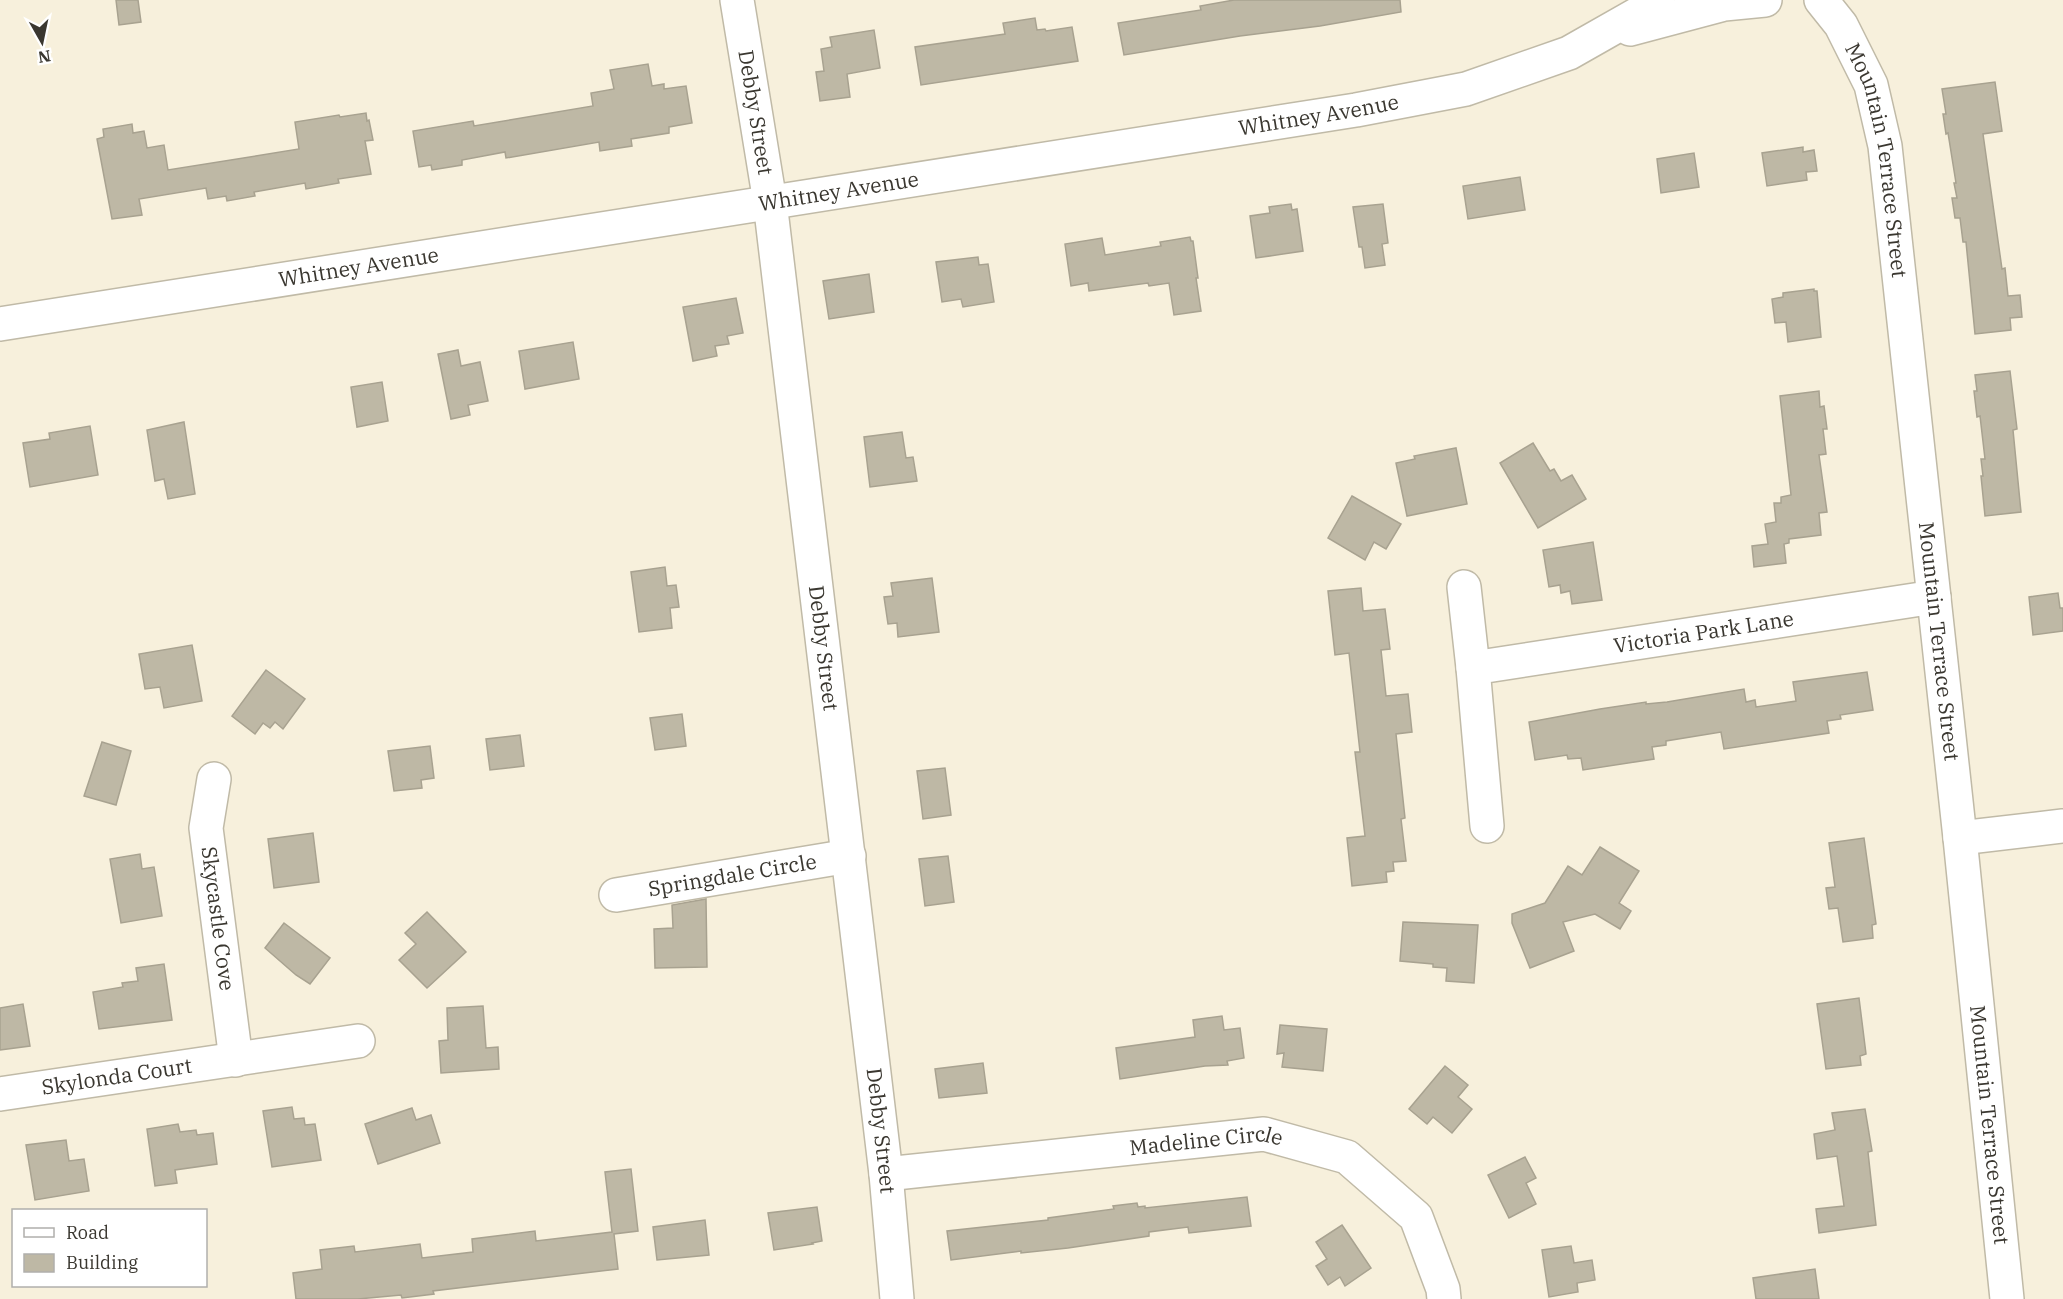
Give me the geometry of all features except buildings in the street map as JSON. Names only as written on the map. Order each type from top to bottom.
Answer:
[{"type":"street","name":"Debby Street","points":[[737,0],[770,202],[886,1174],[897,1299]]},
{"type":"street","name":"Whitney Avenue","points":[[0,324],[1356,110],[1466,89],[1569,53],[1658,0]]},
{"type":"street","points":[[1594,39],[1724,4],[1765,0]]},
{"type":"street","name":"Mountain Terrace Street","points":[[1821,0],[1841,25],[1871,85],[1885,146],[2007,1299]]},
{"type":"street","points":[[1464,587],[1487,826]]},
{"type":"street","name":"Victoria Park Lane","points":[[1473,668],[1934,597]]},
{"type":"street","name":"Skycastle Cove","points":[[214,779],[206,828],[236,1060]]},
{"type":"street","points":[[1960,838],[2063,826]]},
{"type":"street","name":"Springdale Circle","points":[[616,895],[849,856]]},
{"type":"street","name":"Skylonda Court","points":[[0,1094],[357,1041]]},
{"type":"street","name":"Madeline Circle","points":[[886,1174],[1264,1134],[1347,1156],[1416,1217],[1443,1290],[1444,1299]]}]
